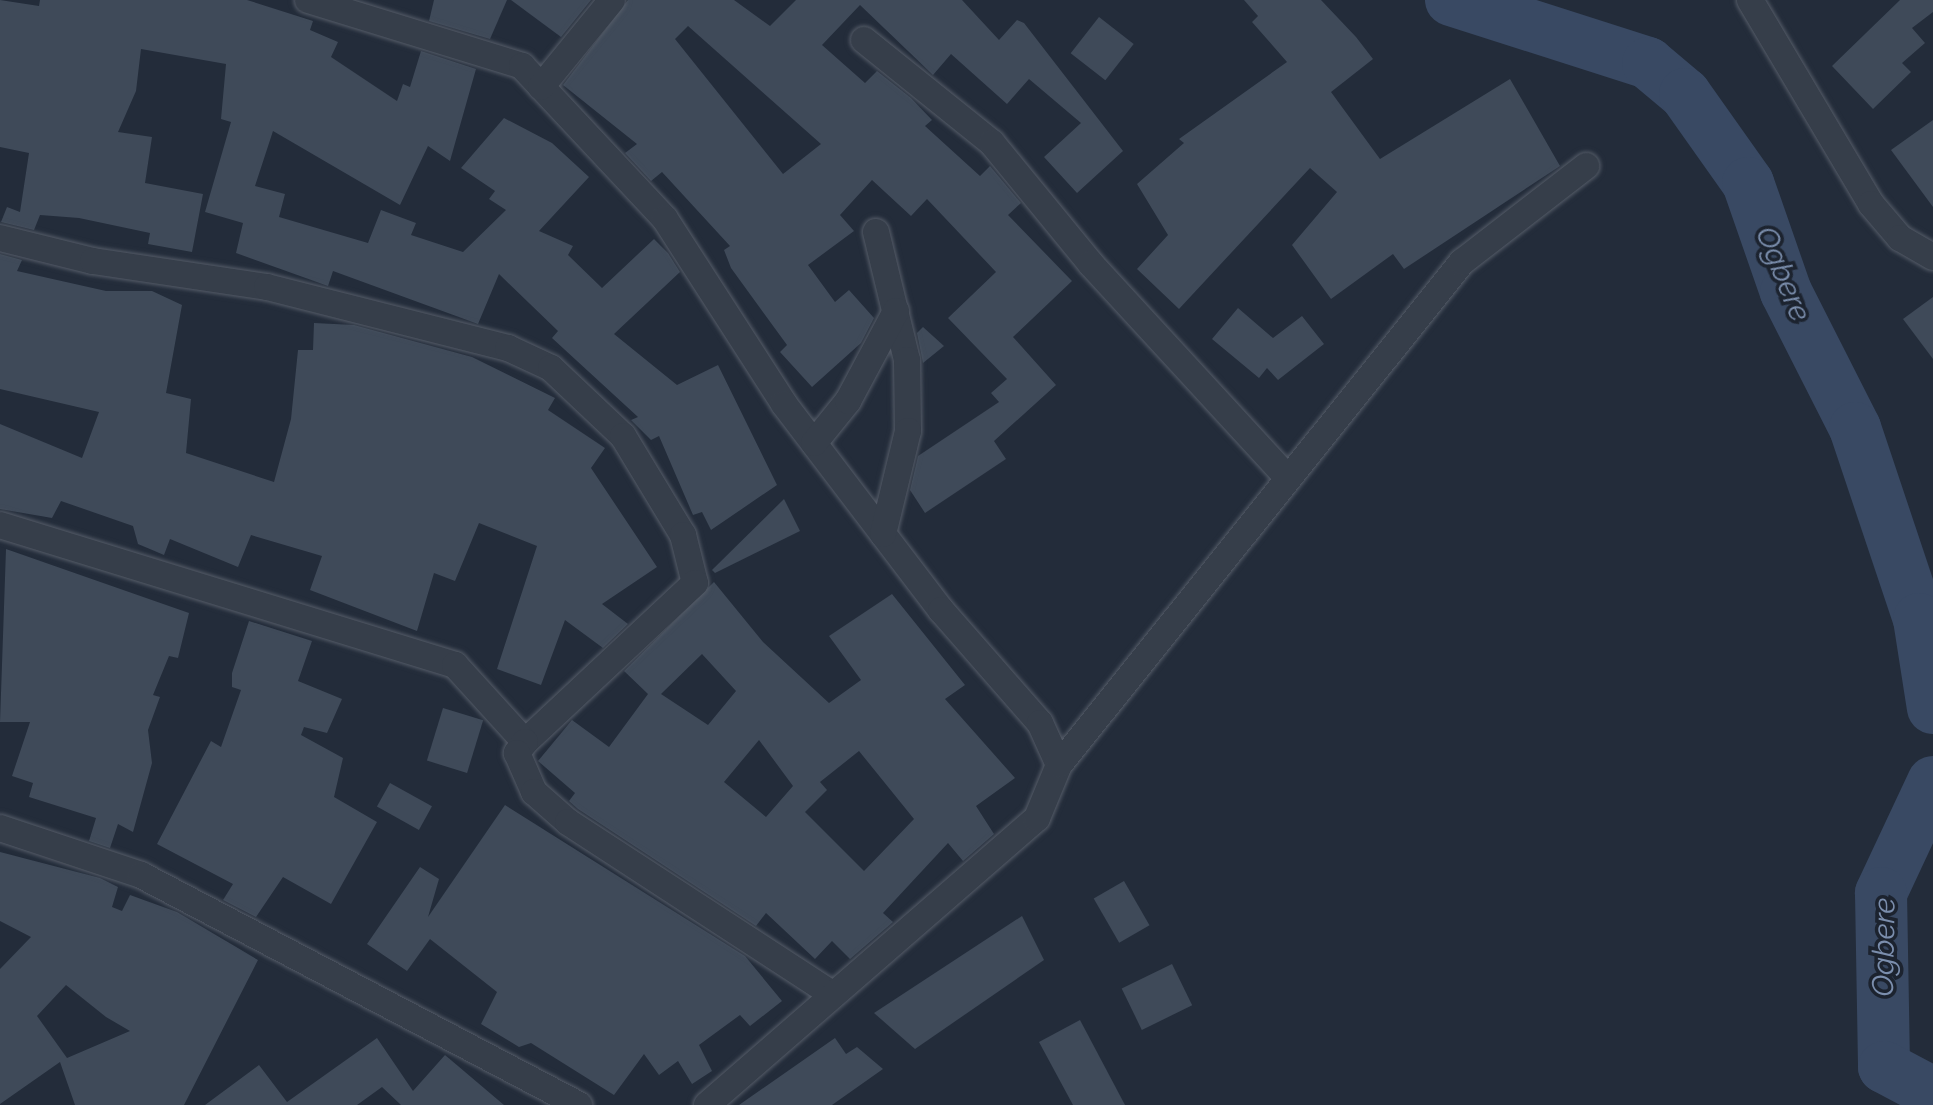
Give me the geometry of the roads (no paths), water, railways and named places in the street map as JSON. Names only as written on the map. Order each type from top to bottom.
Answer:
[{"type":"street","points":[[308,0],[357,6],[522,66],[665,219],[814,443],[883,534],[1040,723],[1059,765]]},
{"type":"street","points":[[541,87],[612,0]]},
{"type":"street","points":[[1750,0],[1871,204],[1900,238],[1933,257]]},
{"type":"street","points":[[864,40],[992,143],[1091,264],[1287,477]]},
{"type":"street","points":[[707,1105],[830,993],[1037,818],[1059,765],[1462,262],[1586,166]]},
{"type":"street","points":[[876,232],[907,360],[908,431],[883,534]]},
{"type":"street","points":[[0,238],[93,261],[267,287],[508,348],[551,368],[623,436],[683,535],[695,583],[525,742],[517,753],[534,792],[568,822],[830,993]]},
{"type":"street","points":[[814,443],[848,401],[896,311]]},
{"type":"street","points":[[0,525],[455,665],[525,742]]},
{"type":"street","points":[[0,828],[141,875],[579,1105]]},
{"type":"waterway","name":"Ogbere","points":[[1451,0],[1648,63],[1685,94],[1748,183],[1786,292],[1855,428],[1919,619],[1933,708]]},
{"type":"waterway","name":"Ogbere","points":[[1933,782],[1881,893],[1884,1067],[1933,1093]]}]
